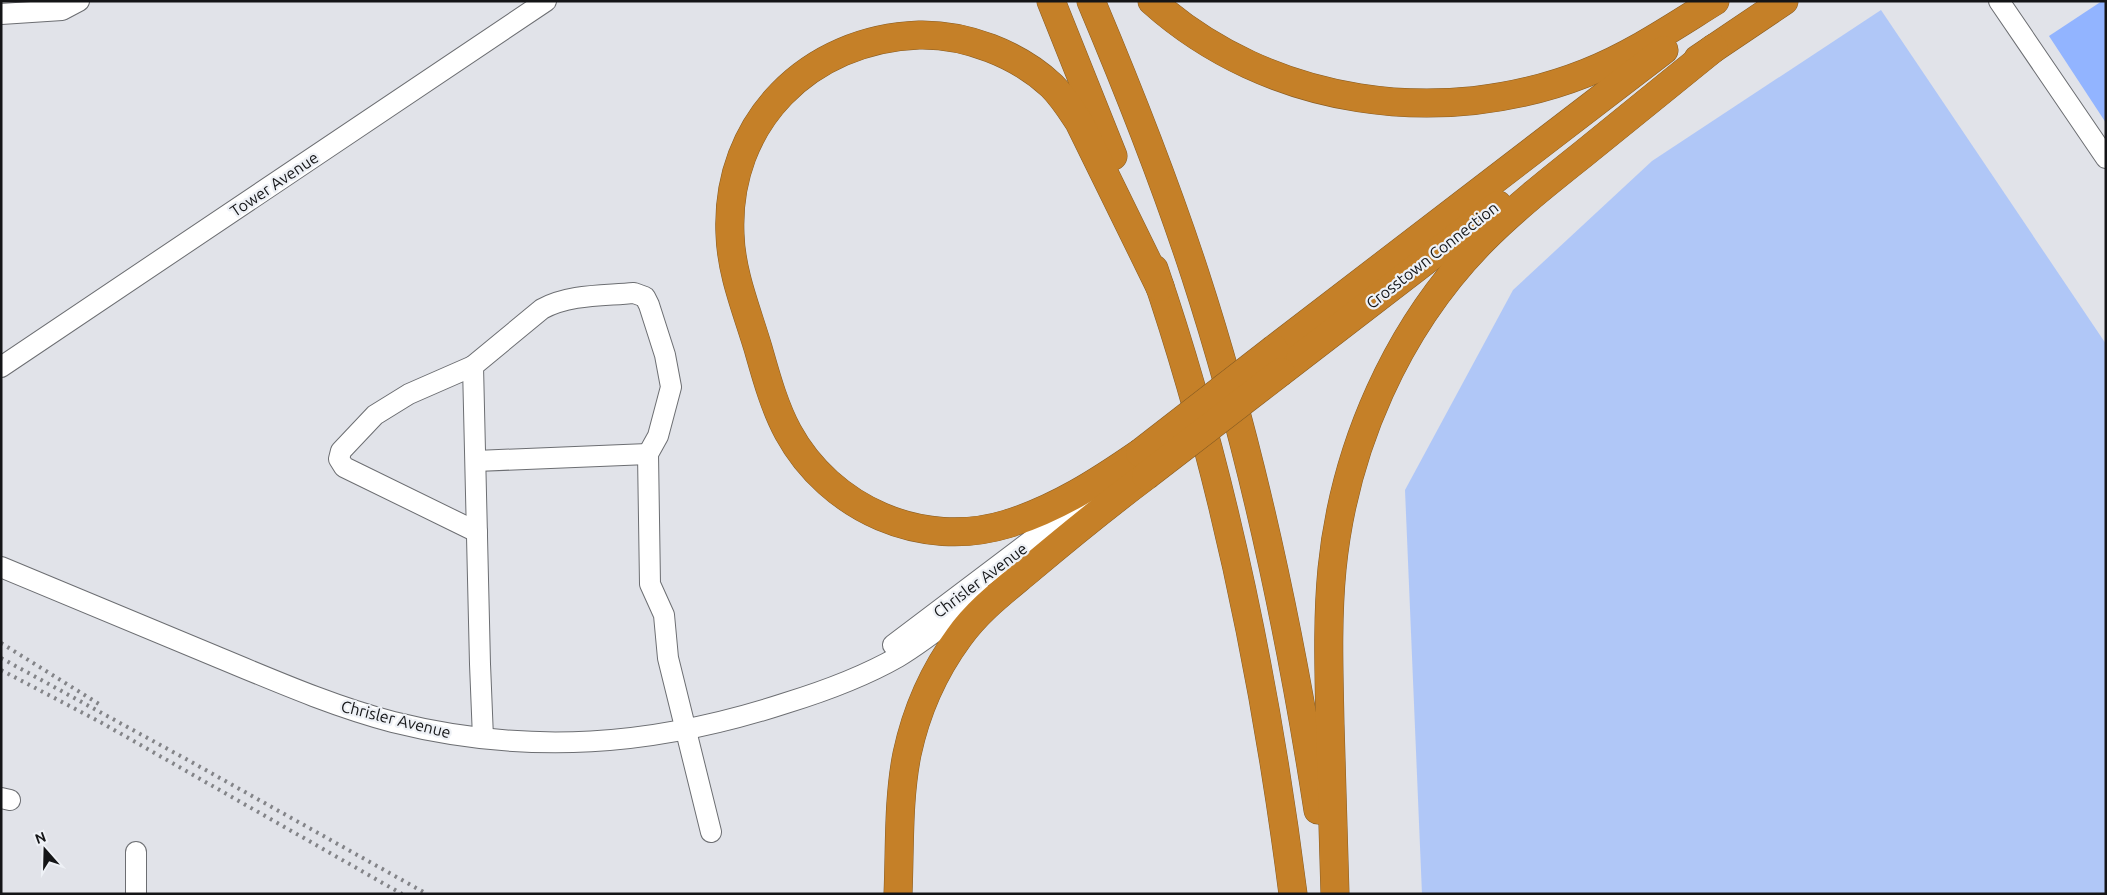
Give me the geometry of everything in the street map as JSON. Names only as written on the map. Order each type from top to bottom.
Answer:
[{"type":"highway","points":[[1051,1],[1107,139],[1160,287],[1205,440],[1225,517],[1259,672],[1273,752],[1293,894]]},
{"type":"highway","points":[[1091,1],[1170,200],[1196,276],[1240,430],[1260,508],[1294,666],[1317,803],[1329,894]]},
{"type":"highway","points":[[1152,1],[1190,31],[1216,48],[1275,76],[1332,92],[1362,98],[1420,104],[1456,104],[1502,98],[1528,92],[1585,74],[1636,49],[1715,1]]},
{"type":"highway","name":"Crosstown Connection","points":[[898,894],[901,810],[906,763],[914,727],[934,677],[960,635],[978,615],[1089,520],[1143,465],[1278,360],[1542,142],[1730,1]]},
{"type":"highway","name":"Crosstown Connection","points":[[1278,360],[1714,48],[1784,1]]},
{"type":"highway","points":[[1143,465],[1094,483],[1054,505],[1005,524],[980,529],[932,530],[904,524],[881,517],[837,492],[819,476],[788,432],[767,380],[743,299],[732,256],[730,234],[730,208],[740,160],[750,136],[764,113],[782,92],[802,74],[824,60],[849,49],[898,36],[924,35],[974,43],[1017,60],[1053,87],[1068,104],[1079,122],[1160,287]]},
{"type":"highway","points":[[1335,894],[1329,673],[1332,570],[1346,490],[1364,430],[1377,399],[1411,334],[1433,300],[1483,240],[1544,185],[1714,48]]},
{"type":"highway","points":[[1273,752],[1275,894]]},
{"type":"street","points":[[1,14],[62,10],[79,1]]},
{"type":"street","name":"Tower Avenue","points":[[1,366],[546,1]]},
{"type":"street","points":[[1999,1],[2106,158]]},
{"type":"street","points":[[477,532],[344,467],[339,460],[340,451],[375,415],[409,394],[472,366],[542,309],[554,302],[568,298],[634,293],[644,297],[649,305],[665,355],[671,387],[658,436],[648,454],[650,584],[664,615],[668,658],[711,832]]},
{"type":"street","points":[[472,366],[483,738]]},
{"type":"street","points":[[476,461],[648,454]]},
{"type":"street","name":"Chrisler Avenue","points":[[811,695],[866,664],[1075,508],[1143,465]]},
{"type":"street","name":"Chrisler Avenue","points":[[1,567],[253,672],[345,708],[427,730],[483,738],[533,742],[583,742],[629,740],[685,730],[763,711],[856,678],[898,656],[928,637],[1015,571],[1089,520]]},
{"type":"street","points":[[136,852],[136,894]]},
{"type":"shaded area","points":[[1881,10],[2106,344],[2106,894],[1422,894],[1405,490],[1513,290],[1652,161]]},
{"type":"building","points":[[2102,1],[2106,1],[2106,123],[2049,36]]},
{"type":"railway","points":[[1,643],[99,704]]},
{"type":"railway","points":[[1,658],[427,894]]},
{"type":"railway","points":[[1,670],[102,723],[402,894]]}]
